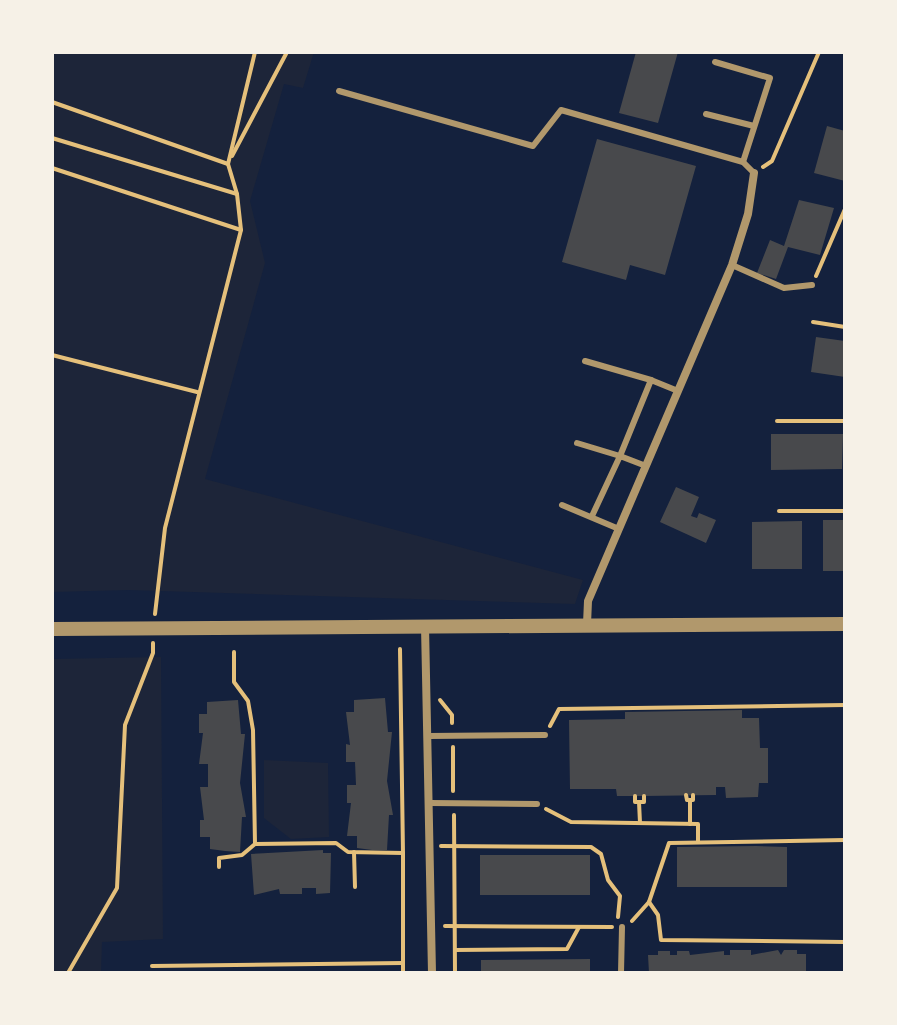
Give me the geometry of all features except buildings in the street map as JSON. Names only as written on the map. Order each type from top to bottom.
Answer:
[{"type":"street","points":[[587,624],[588,601],[732,265],[748,214],[754,173]]},
{"type":"street","points":[[425,624],[432,973]]},
{"type":"street","points":[[52,629],[425,624],[845,624]]},
{"type":"lane","points":[[715,62],[770,78],[743,162]]},
{"type":"lane","points":[[339,91],[533,146],[561,110],[743,162],[754,173]]},
{"type":"lane","points":[[706,114],[754,126]]},
{"type":"lane","points":[[732,265],[784,288],[812,285]]},
{"type":"lane","points":[[585,361],[678,391]]},
{"type":"lane","points":[[592,516],[651,380]]},
{"type":"lane","points":[[577,443],[646,466]]},
{"type":"lane","points":[[562,505],[619,529]]},
{"type":"lane","points":[[429,736],[545,735]]},
{"type":"lane","points":[[430,803],[537,804]]},
{"type":"lane","points":[[620,927],[621,973]]},
{"type":"path","points":[[68,973],[117,888],[125,725],[153,653],[165,528],[197,392],[241,230],[237,194],[228,164],[255,52]]},
{"type":"path","points":[[228,164],[287,52]]},
{"type":"path","points":[[754,173],[772,161],[819,52]]},
{"type":"path","points":[[52,102],[228,164]]},
{"type":"path","points":[[52,138],[237,194]]},
{"type":"path","points":[[52,168],[241,230]]},
{"type":"path","points":[[812,285],[845,209]]},
{"type":"path","points":[[813,322],[845,327]]},
{"type":"path","points":[[52,355],[197,392]]},
{"type":"path","points":[[777,421],[845,421]]},
{"type":"path","points":[[779,511],[845,511]]},
{"type":"path","points":[[400,649],[403,973]]},
{"type":"path","points":[[234,652],[234,682],[248,701],[253,730],[255,844]]},
{"type":"path","points":[[545,735],[559,709],[845,705]]},
{"type":"path","points":[[635,796],[635,802],[644,802],[644,796]]},
{"type":"path","points":[[690,797],[690,824]]},
{"type":"path","points":[[639,802],[640,823]]},
{"type":"path","points":[[537,804],[571,822],[698,824],[698,842]]},
{"type":"path","points":[[431,925],[620,927],[636,919],[649,902],[669,843],[845,840]]},
{"type":"path","points":[[219,867],[219,858],[242,855],[255,844],[336,843],[354,852],[403,853]]},
{"type":"path","points":[[430,846],[591,847],[601,854],[608,880],[620,896],[620,927]]},
{"type":"path","points":[[354,852],[355,887]]},
{"type":"path","points":[[649,902],[658,915],[661,940],[845,942]]},
{"type":"path","points":[[455,950],[567,949],[579,927]]},
{"type":"path","points":[[152,966],[403,963]]},
{"type":"shaded area","points":[[52,52],[314,52],[303,88],[284,84],[250,201],[265,263],[205,479],[583,580],[575,604],[129,590],[52,592]]},
{"type":"shaded area","points":[[161,657],[163,939],[102,942],[101,973],[52,973],[52,659]]},
{"type":"shaded area","points":[[264,760],[328,763],[329,837],[291,839],[264,818]]}]
